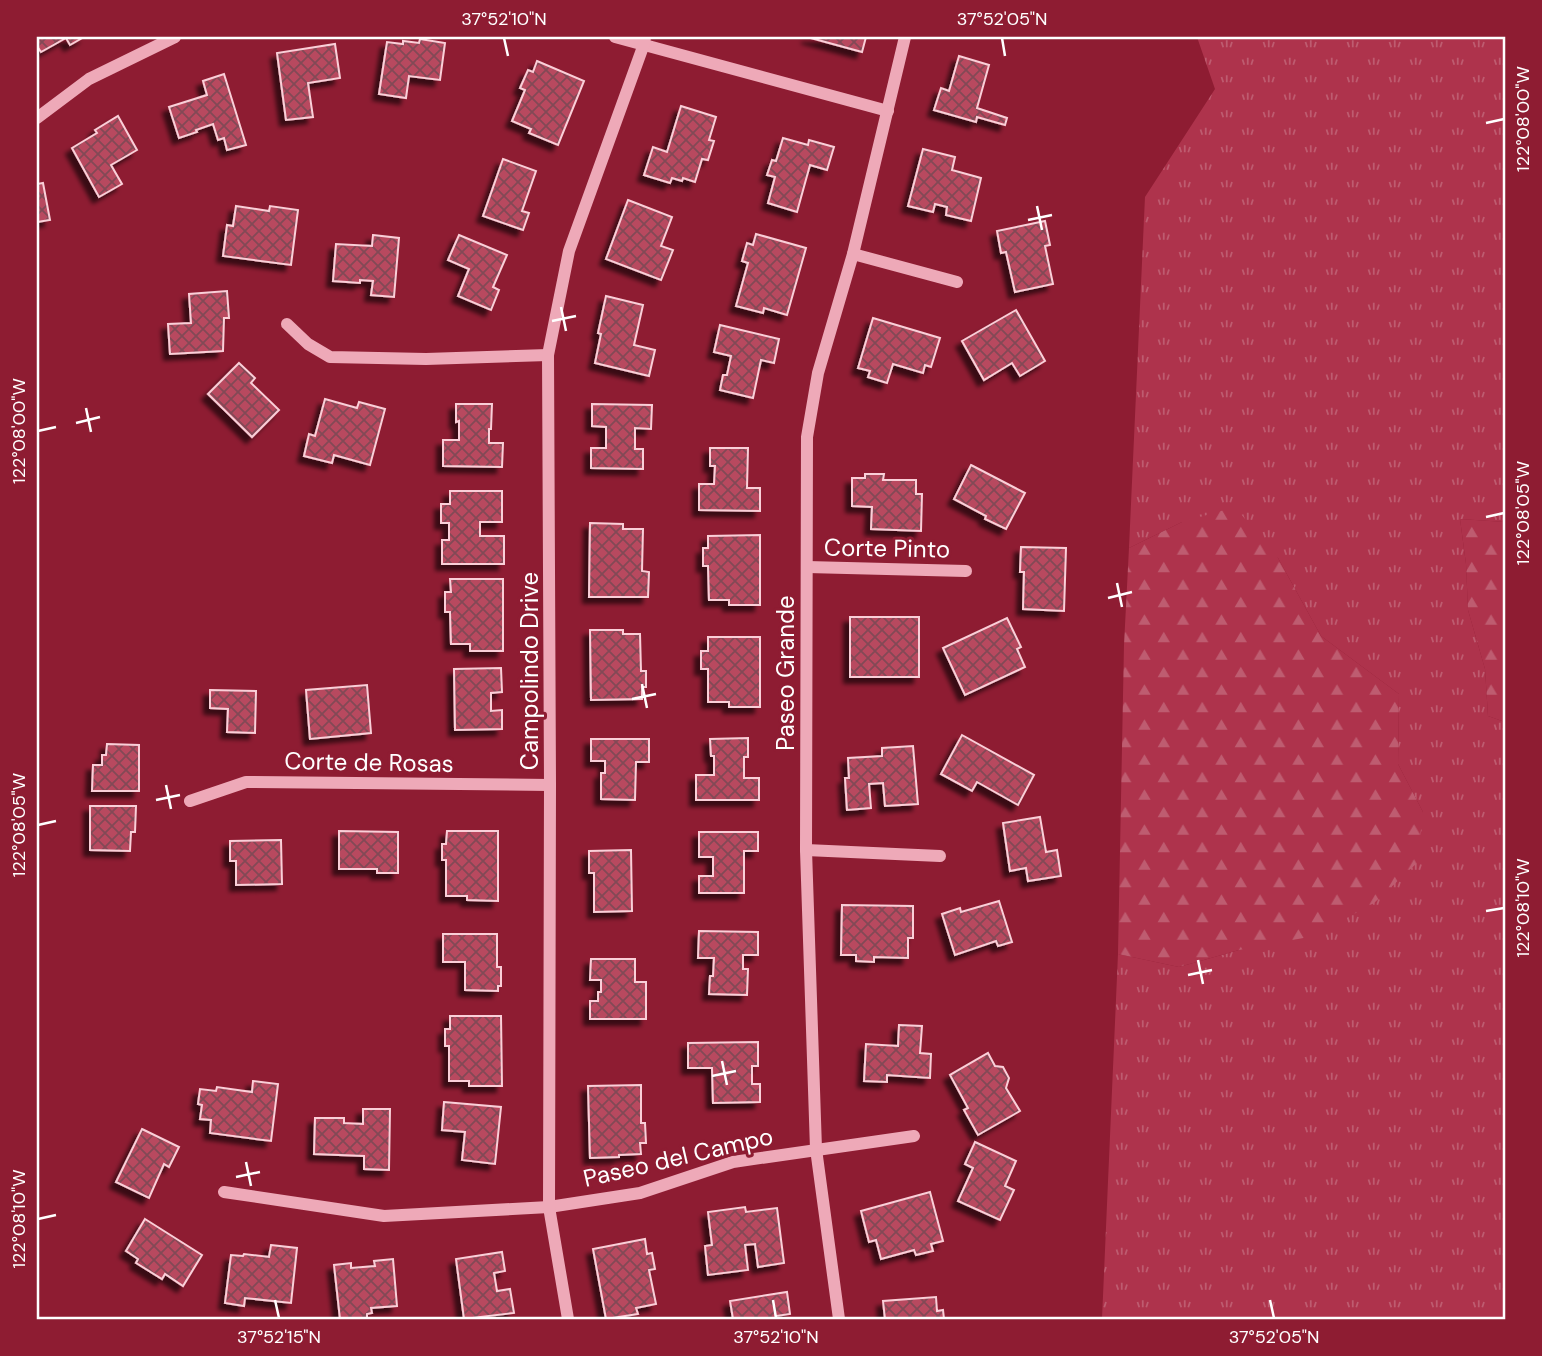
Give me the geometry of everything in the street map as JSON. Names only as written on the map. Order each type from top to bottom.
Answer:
[{"type":"street","points":[[37,118],[89,79],[175,37]]},
{"type":"street","points":[[615,37],[644,40],[888,111]]},
{"type":"street","name":"Paseo Grande","points":[[839,1319],[816,1149],[806,850],[807,437],[818,373],[852,254],[905,37]]},
{"type":"street","name":"Campolindo Drive","points":[[568,1319],[549,1207],[548,355],[569,251],[644,40]]},
{"type":"street","points":[[852,254],[957,282]]},
{"type":"street","points":[[287,324],[308,344],[330,356],[426,359],[548,355]]},
{"type":"street","name":"Corte Pinto","points":[[807,567],[966,571]]},
{"type":"street","name":"Corte de Rosas","points":[[190,801],[246,782],[550,785]]},
{"type":"street","points":[[806,850],[940,856]]},
{"type":"street","name":"Paseo del Campo","points":[[224,1192],[384,1216],[549,1207],[640,1193],[733,1162],[914,1136]]},
{"type":"green space","points":[[1197,37],[1505,37],[1505,522],[1460,519],[1468,610],[1485,669],[1488,716],[1505,722],[1505,1319],[1102,1319],[1118,954],[1179,967],[1239,950],[1423,812],[1398,764],[1399,694],[1321,636],[1278,558],[1182,522],[1129,548],[1145,197],[1215,89]]},
{"type":"green space","points":[[1235,507],[1278,558],[1321,636],[1399,694],[1398,764],[1423,812],[1417,863],[1374,903],[1314,936],[1239,950],[1179,967],[1118,954],[1124,645],[1129,548],[1182,522]]},
{"type":"green space","points":[[1460,519],[1505,522],[1505,722],[1488,716],[1485,669],[1468,610]]},
{"type":"building","points":[[37,37],[84,37],[70,45],[66,38],[41,52],[37,46]]},
{"type":"building","points":[[807,37],[866,37],[862,52]]},
{"type":"building","points":[[420,39],[445,43],[440,80],[409,76],[406,98],[379,94],[387,42],[419,43]]},
{"type":"building","points":[[335,44],[340,78],[308,83],[313,117],[286,120],[277,53]]},
{"type":"building","points":[[959,56],[989,65],[977,108],[1007,118],[1005,125],[977,117],[976,122],[934,110],[941,88],[949,91]]},
{"type":"building","points":[[537,61],[584,81],[558,145],[529,133],[531,129],[512,121],[525,90],[520,88],[528,70],[533,72]]},
{"type":"building","points":[[224,74],[246,145],[227,150],[224,138],[218,140],[213,124],[179,138],[169,107],[207,95],[203,81]]},
{"type":"building","points":[[681,106],[716,117],[709,140],[714,141],[708,160],[702,159],[695,182],[672,178],[670,183],[644,175],[653,147],[667,152]]},
{"type":"building","points":[[118,116],[137,150],[111,165],[122,184],[99,197],[72,148]]},
{"type":"building","points":[[783,138],[808,145],[809,140],[834,147],[827,170],[810,165],[797,212],[768,203],[775,177],[767,175],[772,160],[776,161]]},
{"type":"building","points":[[923,149],[955,157],[952,170],[981,178],[971,221],[946,215],[947,207],[935,204],[933,212],[908,206]]},
{"type":"building","points":[[503,159],[536,171],[522,211],[529,213],[523,230],[483,216]]},
{"type":"building","points":[[43,183],[50,220],[37,222],[37,184]]},
{"type":"building","points":[[628,200],[672,217],[661,246],[673,250],[661,280],[606,259]]},
{"type":"building","points":[[236,206],[269,211],[270,206],[298,210],[291,265],[223,256],[227,225],[233,226]]},
{"type":"building","points":[[1045,221],[1050,245],[1045,246],[1053,284],[1015,292],[1006,252],[1001,253],[997,231]]},
{"type":"building","points":[[756,234],[806,248],[787,315],[764,308],[763,313],[736,306],[748,263],[742,261],[747,243],[753,245]]},
{"type":"building","points":[[373,235],[399,238],[394,297],[371,295],[373,281],[333,281],[336,244],[372,246]]},
{"type":"building","points":[[459,235],[507,255],[493,287],[499,290],[491,310],[458,296],[469,269],[448,260]]},
{"type":"building","points":[[227,291],[229,318],[224,318],[223,351],[170,354],[168,324],[191,323],[189,294]]},
{"type":"building","points":[[606,296],[643,305],[634,345],[655,350],[649,376],[595,363]]},
{"type":"building","points":[[1016,310],[1045,361],[1020,376],[1012,363],[984,380],[962,341]]},
{"type":"building","points":[[873,318],[940,338],[931,367],[925,365],[923,373],[893,364],[887,383],[868,377],[870,371],[858,368]]},
{"type":"building","points":[[720,325],[779,339],[774,363],[761,360],[753,398],[720,390],[731,356],[714,352]]},
{"type":"building","points":[[239,363],[255,378],[251,383],[279,410],[252,437],[208,394]]},
{"type":"building","points":[[325,399],[357,408],[359,402],[385,409],[370,465],[334,455],[332,463],[304,456],[309,434],[315,436]]},
{"type":"building","points":[[456,404],[492,404],[489,443],[503,443],[502,467],[443,466],[443,440],[459,440]]},
{"type":"building","points":[[592,404],[652,405],[651,429],[635,428],[635,449],[643,449],[643,469],[591,468],[591,448],[606,448],[606,427],[592,426]]},
{"type":"building","points":[[710,448],[748,448],[747,488],[760,488],[760,511],[699,510],[699,484],[714,484],[715,466],[710,466]]},
{"type":"building","points":[[971,465],[1025,493],[1006,529],[954,499]]},
{"type":"building","points":[[865,474],[884,474],[883,480],[916,480],[916,494],[922,494],[921,531],[871,529],[872,507],[852,506],[852,478],[865,478]]},
{"type":"building","points":[[450,491],[502,491],[502,522],[480,522],[480,536],[504,536],[504,564],[442,564],[442,540],[449,540],[449,523],[441,523],[441,504],[450,504]]},
{"type":"building","points":[[590,523],[623,524],[623,529],[643,529],[642,571],[649,572],[648,597],[589,597]]},
{"type":"building","points":[[760,535],[760,605],[729,605],[729,600],[709,600],[708,566],[703,566],[703,548],[708,548],[708,536]]},
{"type":"building","points":[[1021,547],[1066,548],[1064,611],[1023,609],[1024,572],[1020,572]]},
{"type":"building","points":[[450,579],[503,579],[503,651],[470,651],[470,644],[451,644],[450,612],[445,612],[445,592],[451,592]]},
{"type":"building","points":[[850,617],[919,617],[919,677],[850,677]]},
{"type":"building","points":[[1007,618],[1021,647],[1017,649],[1025,667],[965,695],[943,648]]},
{"type":"building","points":[[590,630],[623,630],[623,634],[640,634],[641,671],[646,671],[646,687],[642,687],[642,699],[591,700]]},
{"type":"building","points":[[708,637],[760,637],[760,707],[729,707],[729,702],[708,702],[708,669],[701,669],[701,651],[708,651]]},
{"type":"building","points":[[501,668],[502,692],[491,693],[491,711],[502,710],[502,729],[455,730],[454,669]]},
{"type":"building","points":[[367,685],[371,733],[310,739],[306,690]]},
{"type":"building","points":[[210,690],[256,691],[255,733],[227,732],[228,709],[210,708]]},
{"type":"building","points":[[962,735],[1034,775],[1018,805],[977,782],[972,791],[941,774]]},
{"type":"building","points":[[748,738],[744,778],[759,778],[759,800],[696,800],[696,775],[714,775],[710,739]]},
{"type":"building","points":[[591,739],[649,739],[649,762],[636,762],[635,800],[601,799],[601,773],[605,773],[605,761],[591,761]]},
{"type":"building","points":[[107,744],[139,745],[139,791],[92,791],[93,765],[102,765],[102,755],[106,755]]},
{"type":"building","points":[[913,746],[918,804],[885,806],[883,783],[869,784],[871,808],[847,810],[845,778],[849,778],[848,758],[882,756],[882,748]]},
{"type":"building","points":[[90,806],[136,806],[135,832],[131,832],[130,851],[90,850]]},
{"type":"building","points":[[1040,817],[1046,852],[1057,850],[1061,876],[1028,881],[1026,868],[1010,871],[1003,823]]},
{"type":"building","points":[[339,831],[398,832],[398,873],[377,873],[377,869],[339,869]]},
{"type":"building","points":[[447,831],[498,831],[498,901],[446,896],[446,860],[442,860],[442,844],[446,844]]},
{"type":"building","points":[[699,832],[758,832],[758,851],[744,851],[744,893],[699,893],[699,876],[713,876],[713,857],[699,857]]},
{"type":"building","points":[[281,840],[282,884],[236,885],[236,861],[230,861],[230,841]]},
{"type":"building","points":[[631,850],[632,911],[594,912],[594,873],[589,873],[589,851]]},
{"type":"building","points":[[999,901],[1012,942],[998,946],[996,941],[955,955],[942,914],[960,908],[961,912]]},
{"type":"building","points":[[842,905],[913,906],[913,938],[908,938],[908,958],[874,957],[874,962],[856,961],[856,955],[841,955]]},
{"type":"building","points":[[699,931],[758,932],[758,955],[743,955],[743,969],[748,969],[747,995],[709,994],[714,958],[698,958]]},
{"type":"building","points":[[443,934],[497,934],[497,967],[501,967],[501,986],[498,986],[498,991],[465,990],[465,962],[443,962]]},
{"type":"building","points":[[591,959],[635,959],[635,982],[646,982],[646,1019],[590,1019],[590,1001],[598,1001],[598,992],[601,992],[601,980],[590,980]]},
{"type":"building","points":[[450,1016],[501,1016],[502,1086],[469,1086],[469,1081],[449,1081],[449,1046],[445,1046],[445,1029],[450,1029]]},
{"type":"building","points":[[899,1025],[922,1026],[920,1053],[931,1054],[930,1078],[887,1075],[887,1082],[864,1081],[866,1044],[898,1046]]},
{"type":"building","points":[[758,1042],[758,1066],[752,1066],[752,1084],[760,1084],[760,1102],[713,1103],[712,1068],[688,1068],[688,1043]]},
{"type":"building","points":[[988,1053],[995,1066],[1003,1067],[1009,1078],[1006,1088],[1020,1111],[978,1135],[964,1110],[968,1108],[950,1075]]},
{"type":"building","points":[[253,1081],[278,1084],[271,1141],[210,1133],[211,1120],[200,1119],[200,1089],[216,1091],[217,1087],[252,1092]]},
{"type":"building","points":[[641,1085],[641,1123],[645,1123],[646,1143],[640,1143],[641,1154],[590,1158],[588,1086]]},
{"type":"building","points":[[444,1102],[501,1107],[495,1164],[462,1160],[465,1132],[442,1130]]},
{"type":"building","points":[[363,1109],[390,1109],[389,1170],[364,1169],[364,1156],[314,1154],[315,1118],[344,1118],[344,1123],[363,1124]]},
{"type":"building","points":[[142,1129],[179,1147],[169,1167],[164,1164],[149,1198],[116,1182]]},
{"type":"building","points":[[975,1142],[1016,1161],[1005,1186],[1014,1190],[1000,1220],[958,1201],[973,1168],[965,1164]]},
{"type":"building","points":[[930,1192],[943,1241],[931,1244],[933,1251],[916,1255],[914,1250],[881,1259],[876,1240],[869,1242],[861,1211]]},
{"type":"building","points":[[745,1207],[746,1212],[777,1208],[784,1263],[758,1267],[755,1244],[745,1245],[748,1270],[708,1275],[705,1246],[712,1245],[708,1212]]},
{"type":"building","points":[[145,1219],[202,1255],[183,1286],[165,1274],[162,1279],[136,1263],[138,1259],[126,1251]]},
{"type":"building","points":[[645,1239],[647,1254],[652,1253],[655,1269],[649,1270],[656,1304],[636,1308],[638,1314],[606,1319],[593,1249]]},
{"type":"building","points":[[271,1245],[297,1248],[291,1303],[245,1298],[244,1306],[225,1303],[231,1255],[269,1257]]},
{"type":"building","points":[[502,1252],[505,1271],[494,1273],[497,1291],[510,1289],[514,1313],[464,1319],[456,1259]]},
{"type":"building","points":[[393,1259],[397,1306],[371,1308],[372,1313],[367,1314],[367,1319],[340,1319],[334,1265],[351,1263],[351,1268],[375,1266],[374,1261]]},
{"type":"building","points":[[787,1292],[790,1314],[776,1316],[777,1319],[733,1319],[730,1301]]},
{"type":"building","points":[[936,1297],[937,1311],[943,1310],[944,1319],[885,1319],[883,1301]]}]
